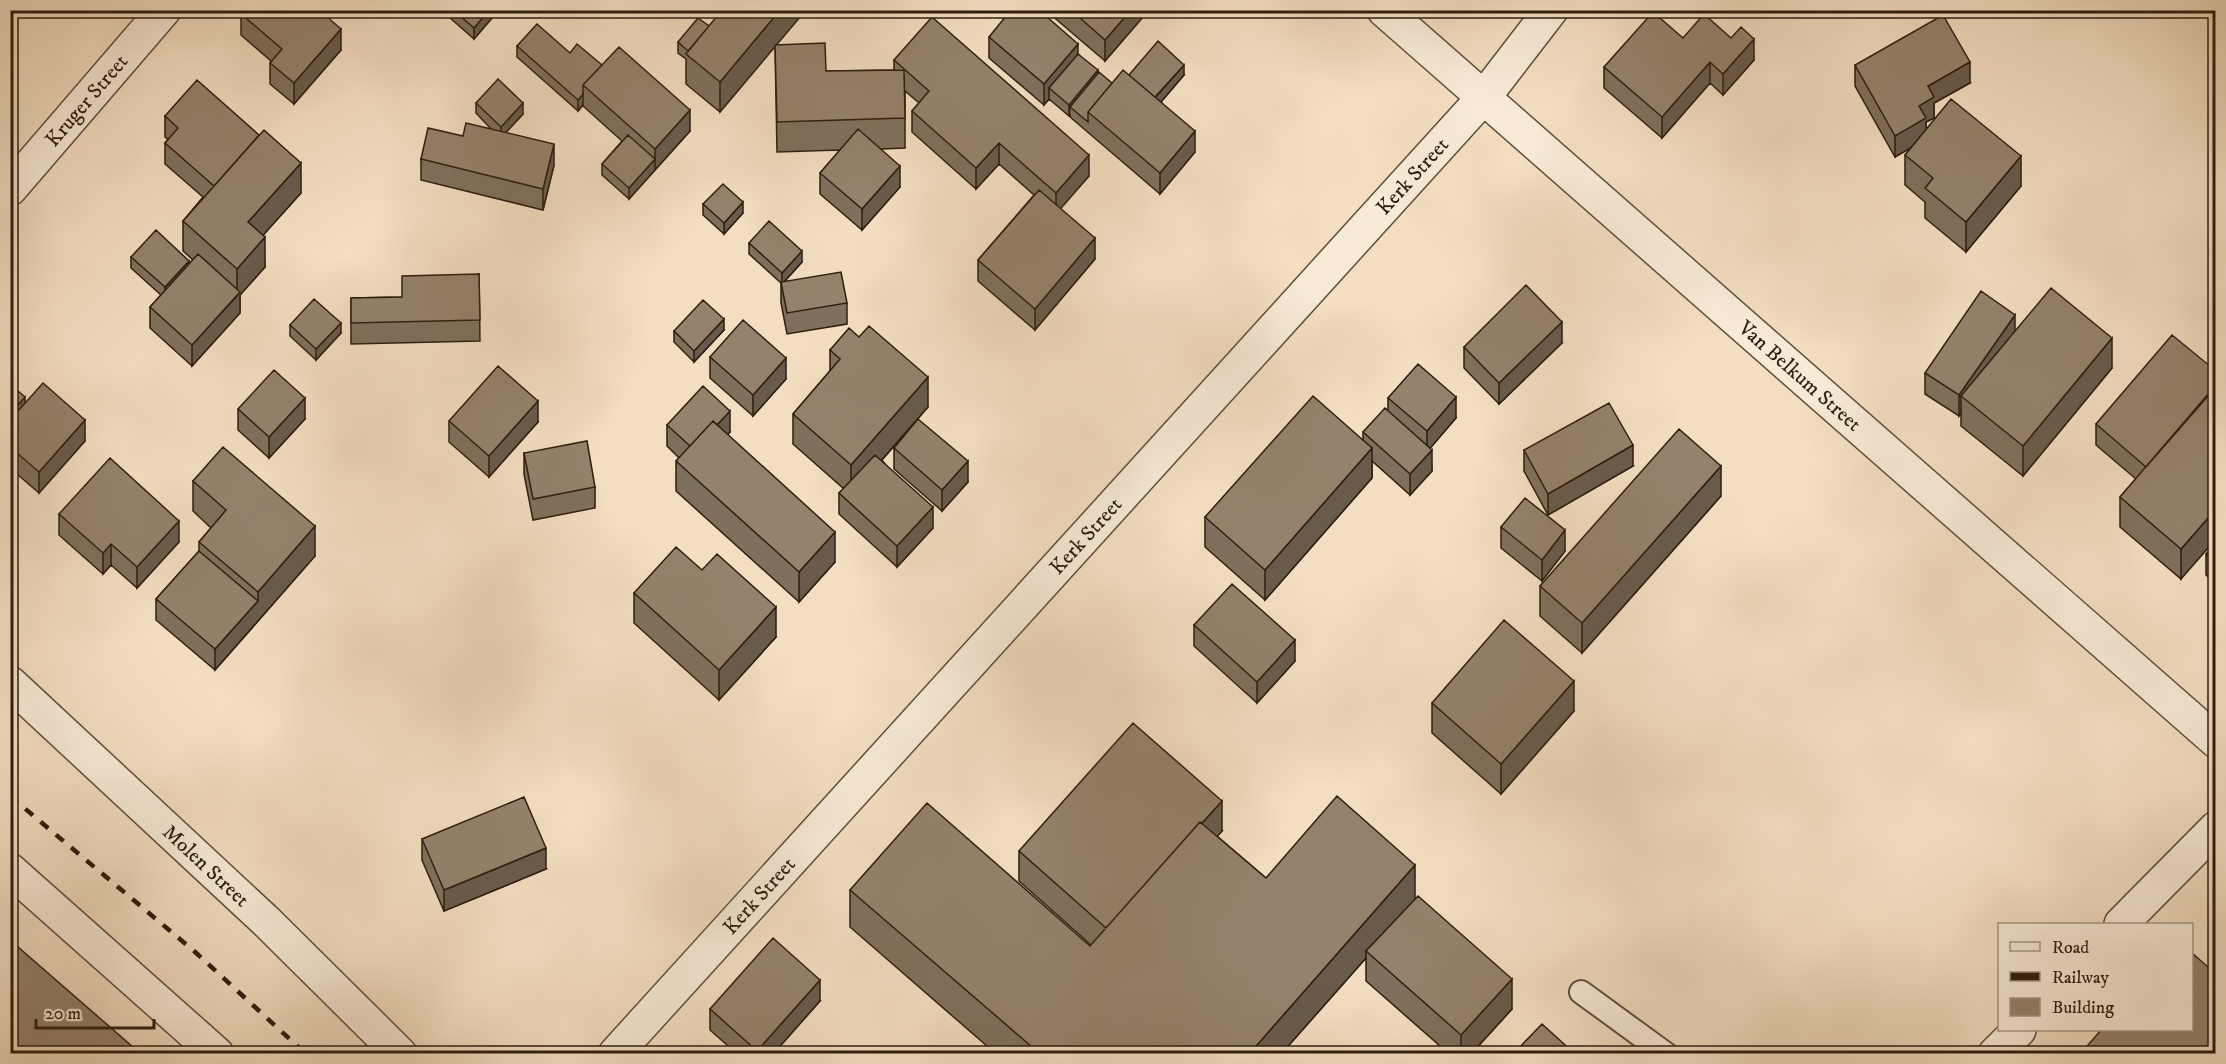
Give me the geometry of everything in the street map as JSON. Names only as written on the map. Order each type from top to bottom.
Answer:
[{"type":"street","name":"Kruger Street","points":[[10,189],[164,10]]},
{"type":"street","name":"Van Belkum Street","points":[[1384,10],[2216,741]]},
{"type":"street","name":"Kerk Street","points":[[615,1053],[1484,97],[1551,10]]},
{"type":"street","name":"Molen Street","points":[[10,683],[267,922],[399,1053]]},
{"type":"street","points":[[2122,923],[2216,828]]},
{"type":"street","points":[[10,870],[217,1053]]},
{"type":"street","points":[[1995,1053],[2017,1031]]},
{"type":"lane","points":[[1581,992],[1666,1053]]},
{"type":"building","points":[[244,10],[319,10],[341,29],[294,83],[270,63],[282,49],[241,14]]},
{"type":"building","points":[[453,10],[489,10],[474,28]]},
{"type":"building","points":[[722,10],[780,10],[720,82],[686,54]]},
{"type":"building","points":[[1011,10],[1039,10],[1078,44],[1044,84],[989,37]]},
{"type":"building","points":[[1071,10],[1131,10],[1105,40]]},
{"type":"building","points":[[1653,12],[1683,38],[1704,14],[1731,38],[1741,27],[1754,39],[1723,74],[1710,62],[1662,117],[1604,67]]},
{"type":"building","points":[[1943,15],[1970,62],[1928,86],[1934,97],[1919,106],[1926,118],[1895,136],[1855,65]]},
{"type":"building","points":[[932,17],[1089,155],[1056,193],[999,143],[976,168],[912,111],[929,91],[894,60]]},
{"type":"building","points":[[698,18],[709,26],[688,51],[678,42]]},
{"type":"building","points":[[537,24],[570,53],[577,44],[602,65],[583,85],[583,94],[578,100],[517,46]]},
{"type":"building","points":[[1158,41],[1184,65],[1155,97],[1129,75]]},
{"type":"building","points":[[825,43],[826,71],[904,70],[905,118],[777,122],[775,45]]},
{"type":"building","points":[[619,47],[690,110],[655,149],[583,85]]},
{"type":"building","points":[[1078,54],[1098,70],[1069,105],[1049,88]]},
{"type":"building","points":[[1123,70],[1195,131],[1160,173],[1088,112]]},
{"type":"building","points":[[1099,72],[1112,83],[1088,112],[1088,122],[1070,107]]},
{"type":"building","points":[[498,79],[523,103],[501,127],[476,103]]},
{"type":"building","points":[[197,80],[259,135],[214,186],[165,143],[178,128],[165,116]]},
{"type":"building","points":[[1951,99],[2021,156],[1966,222],[1925,188],[1933,178],[1905,155]]},
{"type":"building","points":[[466,123],[554,144],[543,189],[421,159],[428,128],[463,136]]},
{"type":"building","points":[[858,129],[900,166],[862,209],[820,173]]},
{"type":"building","points":[[264,130],[301,163],[248,222],[265,237],[237,269],[183,221]]},
{"type":"building","points":[[628,135],[655,159],[629,188],[602,164]]},
{"type":"building","points":[[723,184],[743,202],[724,223],[703,204]]},
{"type":"building","points":[[1039,190],[1095,238],[1035,309],[978,260]]},
{"type":"building","points":[[769,221],[802,251],[782,273],[749,243]]},
{"type":"building","points":[[156,230],[189,261],[165,287],[131,257]]},
{"type":"building","points":[[198,254],[240,292],[192,345],[150,307]]},
{"type":"building","points":[[841,272],[847,303],[787,313],[781,282]]},
{"type":"building","points":[[479,274],[480,320],[351,323],[351,298],[402,297],[402,276]]},
{"type":"building","points":[[1526,285],[1562,322],[1499,383],[1464,347]]},
{"type":"building","points":[[2051,288],[2112,338],[2023,446],[1961,396]]},
{"type":"building","points":[[1981,291],[2015,315],[1959,395],[1925,373]]},
{"type":"building","points":[[314,299],[341,323],[316,349],[290,325]]},
{"type":"building","points":[[703,300],[724,319],[694,351],[674,331]]},
{"type":"building","points":[[743,320],[786,358],[753,395],[710,357]]},
{"type":"building","points":[[869,326],[928,377],[851,465],[793,414],[840,359],[830,350],[849,328],[859,337]]},
{"type":"building","points":[[2172,335],[2216,371],[2216,387],[2146,467],[2096,424]]},
{"type":"building","points":[[1418,364],[1456,397],[1427,431],[1388,398]]},
{"type":"building","points":[[498,366],[538,401],[489,456],[449,421]]},
{"type":"building","points":[[274,370],[305,398],[269,437],[238,409]]},
{"type":"building","points":[[43,383],[85,420],[39,472],[10,447],[10,420]]},
{"type":"building","points":[[10,384],[25,397],[10,414]]},
{"type":"building","points":[[703,386],[730,411],[717,425],[713,421],[690,446],[667,425]]},
{"type":"building","points":[[2215,386],[2216,509],[2181,549],[2120,497]]},
{"type":"building","points":[[1313,396],[1372,448],[1265,570],[1205,517]]},
{"type":"building","points":[[1609,403],[1633,445],[1548,494],[1524,450]]},
{"type":"building","points":[[1385,408],[1432,450],[1410,474],[1363,432]]},
{"type":"building","points":[[918,419],[968,461],[942,490],[894,448]]},
{"type":"building","points":[[713,421],[835,532],[799,572],[676,461]]},
{"type":"building","points":[[1679,429],[1721,466],[1582,623],[1540,586]]},
{"type":"building","points":[[587,441],[595,487],[533,499],[524,453]]},
{"type":"building","points":[[223,447],[315,526],[258,592],[199,542],[226,510],[193,481]]},
{"type":"building","points":[[875,455],[933,507],[897,546],[839,493]]},
{"type":"building","points":[[110,458],[179,521],[137,567],[111,544],[103,553],[59,514]]},
{"type":"building","points":[[1525,498],[1565,530],[1542,560],[1501,527]]},
{"type":"building","points":[[2216,544],[2216,563],[2206,554]]},
{"type":"building","points":[[676,547],[702,570],[717,554],[776,607],[719,670],[634,593]]},
{"type":"building","points":[[199,551],[258,601],[215,649],[156,599]]},
{"type":"building","points":[[1232,584],[1295,640],[1257,682],[1194,625]]},
{"type":"building","points":[[1504,620],[1574,681],[1501,764],[1432,703]]},
{"type":"building","points":[[1133,723],[1222,801],[1202,823],[1200,822],[1106,928],[1019,851]]},
{"type":"building","points":[[1337,796],[1415,865],[1250,1053],[1039,1053],[850,890],[927,803],[1090,946],[1200,822],[1266,878]]},
{"type":"building","points":[[524,797],[546,848],[444,890],[422,839]]},
{"type":"building","points":[[1418,896],[1512,979],[1461,1035],[1366,951]]},
{"type":"building","points":[[773,938],[820,980],[757,1051],[710,1009]]},
{"type":"building","points":[[10,940],[134,1048],[128,1053],[10,1053]]},
{"type":"building","points":[[2193,954],[2216,974],[2216,1053],[2081,1053],[2100,1031],[2193,1031]]},
{"type":"building","points":[[1542,1024],[1574,1053],[1514,1053]]},
{"type":"railway","points":[[10,796],[194,951],[306,1054]]}]
